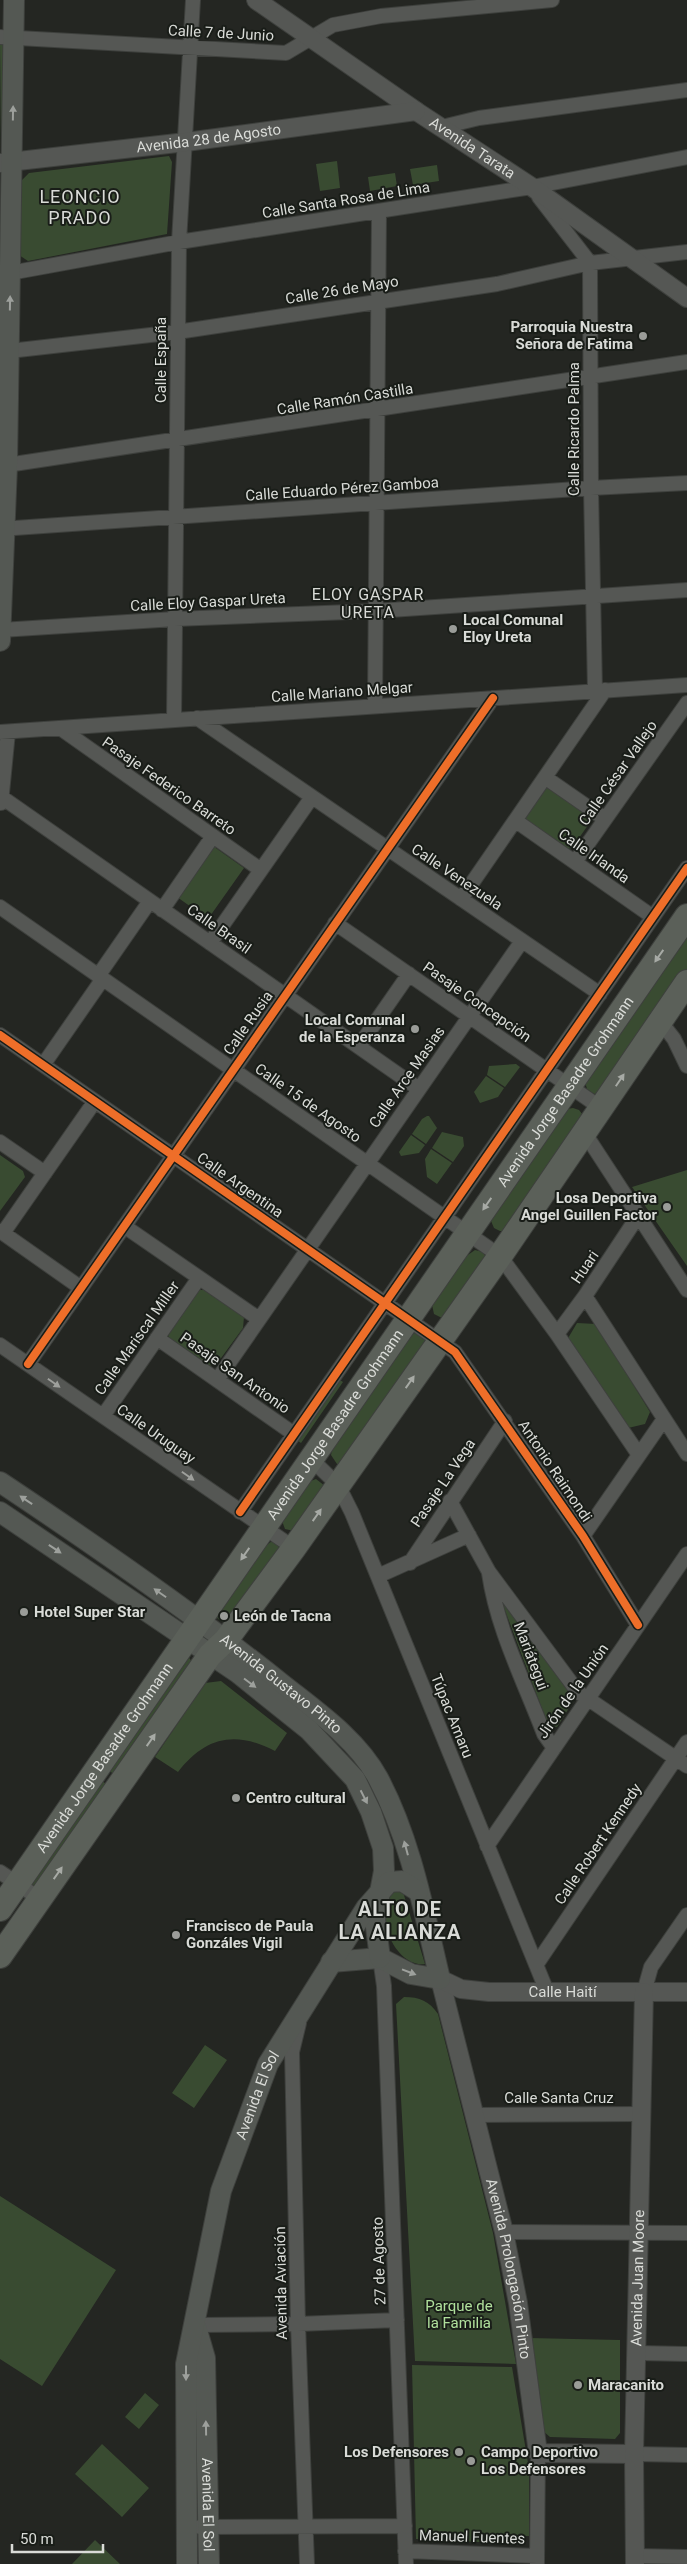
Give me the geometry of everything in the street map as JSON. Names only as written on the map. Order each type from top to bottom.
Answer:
[{"type":"highway","name":"Avenida Jorge Basadre Grohmann","points":[[0,1909],[9,1878],[96,1770],[687,916]]},
{"type":"highway","name":"Avenida Jorge Basadre Grohmann","points":[[0,1956],[118,1786],[218,1647],[294,1548],[500,1256],[687,982]]},
{"type":"highway","points":[[96,1770],[118,1786]]},
{"type":"main road","points":[[0,641],[2,529],[7,465],[4,352],[10,273],[6,162],[7,38],[14,0]]},
{"type":"main road","name":"Avenida Gustavo Pinto","points":[[0,1482],[193,1630]]},
{"type":"main road","name":"Avenida Gustavo Pinto","points":[[0,1512],[193,1630],[318,1713],[355,1746],[378,1777],[401,1829],[440,1979]]},
{"type":"main road","name":"Avenida Gustavo Pinto","points":[[218,1647],[309,1730],[355,1779],[371,1812],[383,1848],[384,1871],[375,1919],[380,1958]]},
{"type":"main road","points":[[379,1892],[389,1882],[395,1880],[402,1881],[418,1891]]},
{"type":"main road","name":"Avenida El Sol","points":[[187,2564],[186,2364],[196,2325],[213,2225],[231,2160],[268,2064],[331,1962],[379,1892]]},
{"type":"main road","points":[[331,1962],[380,1958],[411,1974],[440,1979]]},
{"type":"main road","name":"Avenida El Sol","points":[[196,2325],[205,2358],[209,2564]]},
{"type":"street","name":"Calle España","points":[[174,720],[174,516],[177,440],[179,242],[193,0]]},
{"type":"street","name":"Avenida Tarata","points":[[256,0],[416,111],[532,187],[687,298]]},
{"type":"street","name":"Calle 7 de Junio","points":[[7,38],[286,53],[333,25],[381,16],[552,0]]},
{"type":"street","points":[[442,128],[479,118],[687,90]]},
{"type":"street","name":"Avenida 28 de Agosto","points":[[6,162],[186,142],[416,111]]},
{"type":"street","name":"Calle Santa Rosa de Lima","points":[[10,273],[179,242],[532,187],[687,157]]},
{"type":"street","points":[[532,187],[590,263]]},
{"type":"street","points":[[375,706],[379,212]]},
{"type":"street","name":"Calle 26 de Mayo","points":[[4,352],[177,332],[379,300],[497,284],[590,263],[632,260],[687,252]]},
{"type":"street","name":"Calle Ricardo Palma","points":[[590,263],[593,598],[600,691]]},
{"type":"street","name":"Calle Ramón Castilla","points":[[7,465],[378,411],[687,362]]},
{"type":"street","name":"Calle Eduardo Pérez Gamboa","points":[[2,529],[687,483]]},
{"type":"street","name":"Calle Eloy Gaspar Ureta","points":[[1,630],[175,619],[376,611],[593,598],[687,590]]},
{"type":"street","name":"Calle Mariano Melgar","points":[[4,732],[687,686]]},
{"type":"street","points":[[462,899],[546,778],[600,691]]},
{"type":"street","name":"Calle Rusia","points":[[28,1364],[493,698]]},
{"type":"street","name":"Calle César Vallejo","points":[[575,862],[687,703]]},
{"type":"street","name":"Calle Venezuela","points":[[198,718],[600,994]]},
{"type":"street","name":"Pasaje Federico Barreto","points":[[60,728],[261,870]]},
{"type":"street","points":[[1,800],[4,732]]},
{"type":"street","points":[[546,778],[605,819]]},
{"type":"street","points":[[210,943],[312,797]]},
{"type":"street","name":"Calle Brasil","points":[[1,800],[419,1088]]},
{"type":"street","name":"Calle Irlanda","points":[[516,821],[653,917]]},
{"type":"street","points":[[162,910],[213,836]]},
{"type":"street","points":[[240,1512],[687,868]]},
{"type":"street","points":[[43,1065],[150,901]]},
{"type":"street","name":"Calle 15 de Agosto","points":[[0,907],[500,1256],[639,1455]]},
{"type":"street","name":"Pasaje Concepción","points":[[335,923],[601,1108]]},
{"type":"street","name":"Calle Arce Masias","points":[[216,1380],[522,940]]},
{"type":"street","points":[[359,1046],[408,974]]},
{"type":"street","points":[[660,1021],[674,1038],[687,1066]]},
{"type":"street","name":"Calle Argentina","points":[[0,1034],[440,1340]]},
{"type":"street","points":[[81,1288],[2,1232],[95,1101]]},
{"type":"street","points":[[584,1132],[687,1290]]},
{"type":"street","points":[[0,1142],[45,1173]]},
{"type":"street","name":"Huari","points":[[556,1334],[585,1296],[638,1216]]},
{"type":"street","points":[[124,1226],[259,1319]]},
{"type":"street","name":"Calle Mariscal Miller","points":[[103,1416],[199,1278]]},
{"type":"street","points":[[585,1296],[687,1454]]},
{"type":"street","name":"Pasaje San Antonio","points":[[157,1338],[294,1434]]},
{"type":"street","name":"Antonio Raimondi","points":[[440,1340],[455,1352],[505,1421],[583,1536],[638,1625]]},
{"type":"street","name":"Calle Uruguay","points":[[0,1345],[294,1548]]},
{"type":"street","points":[[583,1536],[664,1419]]},
{"type":"street","name":"Pasaje La Vega","points":[[410,1563],[505,1421]]},
{"type":"street","name":"Túpac Amaru","points":[[311,1459],[338,1484],[378,1576],[548,1994]]},
{"type":"street","points":[[450,1501],[489,1572],[578,1692],[682,1762]]},
{"type":"street","points":[[378,1576],[469,1535]]},
{"type":"street","name":"Jirón de la Unión","points":[[487,1846],[687,1554]]},
{"type":"street","name":"Mariátegui","points":[[489,1572],[492,1598],[504,1634],[544,1734],[554,1748]]},
{"type":"street","name":"Calle Robert Kennedy","points":[[536,1965],[682,1762],[687,1742]]},
{"type":"street","points":[[9,1878],[40,1899]]},
{"type":"street","points":[[644,1992],[651,1967],[687,1915]]},
{"type":"street","name":"27 de Agosto","points":[[380,1958],[384,1986],[406,2558]]},
{"type":"street","name":"Calle Haití","points":[[440,1979],[461,1990],[548,1994],[687,1992]]},
{"type":"street","name":"Avenida Prolongación Pinto","points":[[440,1979],[476,2115],[504,2232],[518,2303],[538,2453],[537,2560]]},
{"type":"street","name":"Avenida Juan Moore","points":[[635,2560],[634,2454],[638,2353],[644,1992]]},
{"type":"street","name":"Avenida Aviación","points":[[304,2004],[292,2052],[298,2324],[307,2564]]},
{"type":"street","name":"Calle Santa Cruz","points":[[476,2115],[641,2114]]},
{"type":"street","points":[[504,2232],[687,2233]]},
{"type":"street","points":[[196,2325],[298,2324],[398,2320]]},
{"type":"street","points":[[638,2353],[687,2354]]},
{"type":"street","points":[[538,2453],[687,2455]]},
{"type":"street","points":[[186,2528],[405,2526]]},
{"type":"street","points":[[635,2560],[687,2557]]},
{"type":"street","name":"Manuel Fuentes","points":[[406,2558],[537,2560]]},
{"type":"green space","points":[[0,42],[4,42],[5,148],[1,151]]},
{"type":"green space","name":"LEONCIO PRADO","points":[[169,156],[172,162],[167,234],[28,261],[19,255],[20,182],[29,173]]},
{"type":"green space","points":[[337,161],[340,188],[320,191],[316,164]]},
{"type":"green space","points":[[437,165],[439,181],[413,185],[410,169]]},
{"type":"green space","points":[[395,173],[397,186],[370,191],[368,177]]},
{"type":"green space","points":[[551,786],[593,818],[572,848],[567,849],[524,820],[542,787]]},
{"type":"green space","points":[[213,846],[244,868],[208,919],[177,897]]},
{"type":"green space","points":[[687,933],[687,972],[600,1093],[594,1094],[587,1089],[585,1082]]},
{"type":"green space","points":[[516,1064],[520,1067],[505,1087],[487,1075],[489,1066]]},
{"type":"green space","points":[[486,1076],[504,1088],[498,1097],[480,1103],[474,1092]]},
{"type":"green space","points":[[567,1109],[579,1110],[583,1115],[509,1231],[500,1231],[494,1228],[491,1221],[494,1214]]},
{"type":"green space","points":[[429,1116],[437,1128],[426,1144],[412,1134],[422,1119]]},
{"type":"green space","points":[[442,1132],[463,1137],[464,1146],[453,1162],[432,1148]]},
{"type":"green space","points":[[411,1135],[425,1145],[419,1153],[401,1156],[399,1152]]},
{"type":"green space","points":[[431,1149],[452,1163],[437,1184],[427,1177],[425,1159]]},
{"type":"green space","points":[[0,1155],[23,1171],[25,1177],[0,1211]]},
{"type":"green space","name":"Losa Deportiva Angel Guillen Factor","points":[[687,1170],[687,1266],[632,1187]]},
{"type":"green space","points":[[475,1250],[483,1252],[487,1259],[442,1318],[434,1314],[432,1305],[465,1257]]},
{"type":"green space","points":[[196,1290],[204,1290],[244,1317],[243,1328],[216,1365],[206,1366],[168,1339],[169,1330]]},
{"type":"green space","points":[[577,1323],[596,1324],[650,1412],[645,1424],[628,1428],[567,1340]]},
{"type":"green space","points":[[417,1332],[428,1340],[343,1464],[337,1464],[331,1455],[332,1450],[412,1334]]},
{"type":"green space","points":[[342,1373],[344,1374],[340,1380],[343,1382],[301,1443],[298,1441],[294,1446],[292,1445]]},
{"type":"green space","points":[[316,1479],[325,1486],[294,1531],[285,1529],[282,1521],[308,1482]]},
{"type":"green space","points":[[272,1541],[282,1548],[228,1622],[224,1623],[217,1618],[218,1614],[263,1548]]},
{"type":"green space","points":[[496,1580],[574,1700],[557,1727],[549,1726],[544,1714],[495,1584]]},
{"type":"green space","points":[[188,1656],[192,1662],[114,1774],[109,1771]]},
{"type":"green space","points":[[221,1681],[287,1733],[275,1751],[247,1740],[222,1740],[210,1744],[199,1751],[178,1772],[155,1757],[205,1683]]},
{"type":"green space","points":[[102,1781],[106,1784],[37,1887],[28,1886]]},
{"type":"green space","points":[[397,1889],[403,1892],[425,1964],[414,1963],[404,1957],[395,1947],[389,1935],[385,1922],[385,1909],[389,1898]]},
{"type":"green space","name":"Parque de la Familia","points":[[404,1997],[424,2001],[438,2014],[493,2233],[516,2364],[415,2361],[396,2004]]},
{"type":"green space","points":[[205,2045],[227,2060],[194,2108],[172,2093]]},
{"type":"green space","points":[[0,2196],[116,2270],[42,2386],[0,2359]]},
{"type":"green space","name":"Maracanito","points":[[529,2338],[620,2340],[620,2433],[615,2439],[550,2437],[543,2431]]},
{"type":"green space","name":"Los Defensores","points":[[412,2365],[512,2367],[529,2469],[529,2536],[520,2536],[519,2544],[416,2539]]},
{"type":"green space","points":[[145,2393],[159,2405],[139,2429],[125,2417]]},
{"type":"green space","points":[[102,2444],[149,2488],[122,2517],[75,2474]]},
{"type":"green space","points":[[95,2540],[120,2564],[72,2564]]},
{"type":"cycle path","points":[[28,1364],[493,698]]},
{"type":"cycle path","points":[[240,1512],[687,868]]},
{"type":"cycle path","points":[[0,1035],[455,1352],[583,1536],[638,1625]]},
{"type":"place","name":"Parroquia Nuestra Señora de Fatima","points":[[643,336]]},
{"type":"place","name":"Local Comunal Eloy Ureta","points":[[453,629]]},
{"type":"place","name":"Local Comunal de la Esperanza","points":[[415,1029]]},
{"type":"place","name":"Losa Deportiva Angel Guillen Factor","points":[[667,1207]]},
{"type":"place","name":"Hotel Super Star","points":[[24,1612]]},
{"type":"place","name":"León de Tacna","points":[[224,1616]]},
{"type":"place","name":"Centro cultural","points":[[236,1798]]},
{"type":"place","name":"Francisco de Paula Gonzáles Vigil","points":[[176,1935]]},
{"type":"place","name":"Maracanito","points":[[578,2385]]},
{"type":"place","name":"Los Defensores","points":[[459,2452]]},
{"type":"place","name":"Campo Deportivo Los Defensores","points":[[471,2461]]},
{"type":"district","name":"LEONCIO PRADO","points":[[80,207]]},
{"type":"district","name":"ELOY GASPAR URETA","points":[[368,603]]},
{"type":"district","name":"ALTO DE LA ALIANZA","points":[[400,1920]]}]
